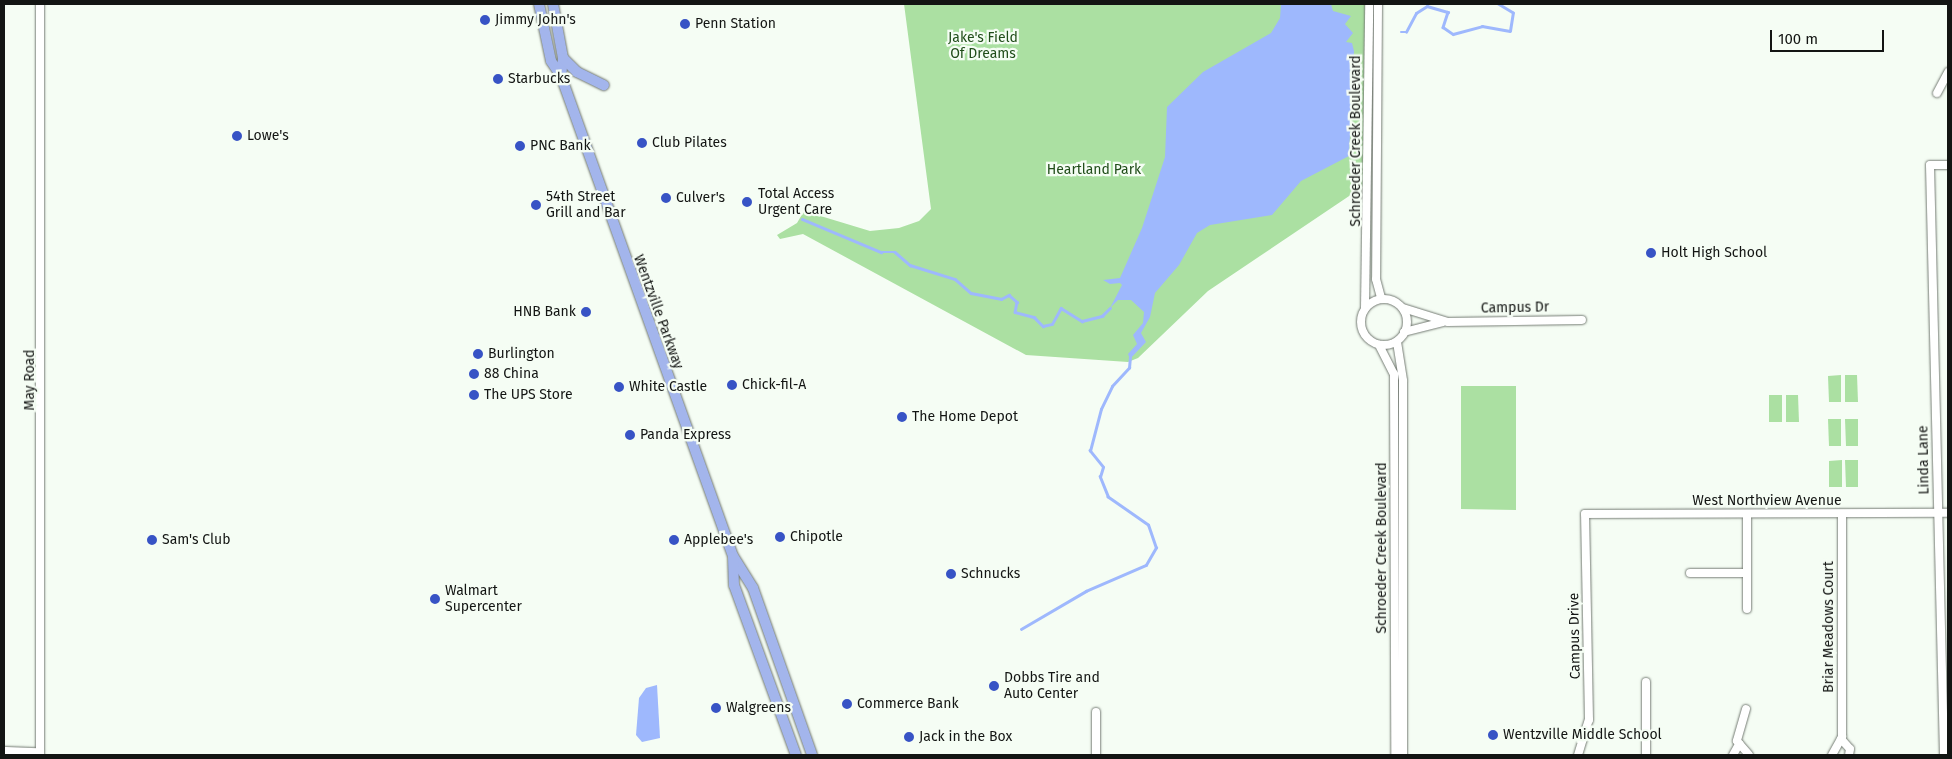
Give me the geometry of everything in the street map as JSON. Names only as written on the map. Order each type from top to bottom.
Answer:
[{"type":"main road","name":"Wentzville Parkway","points":[[539,4],[551,61],[561,76],[733,556],[753,588],[812,755]]},
{"type":"main road","name":"Wentzville Parkway","points":[[553,4],[563,58],[561,76]]},
{"type":"main road","points":[[563,58],[577,72],[604,85]]},
{"type":"main road","name":"Wentzville Parkway","points":[[733,556],[734,585],[796,755]]},
{"type":"street","name":"May Road","points":[[40,4],[40,754]]},
{"type":"street","name":"Schroeder Creek Boulevard","points":[[1365,308],[1369,4]]},
{"type":"street","name":"Schroeder Creek Boulevard","points":[[1378,4],[1376,279],[1381,298]]},
{"type":"street","points":[[1937,93],[1948,72]]},
{"type":"street","name":"Linda Lane","points":[[1944,755],[1930,165],[1948,165]]},
{"type":"street","points":[[1381,298],[1396,301],[1403,308],[1404,332],[1397,342],[1379,345],[1361,328],[1365,308],[1381,298]]},
{"type":"street","name":"Campus Dr","points":[[1403,308],[1448,322]]},
{"type":"street","name":"Campus Dr","points":[[1404,332],[1448,322],[1582,320]]},
{"type":"street","name":"Schroeder Creek Boulevard","points":[[1397,342],[1403,381],[1403,755]]},
{"type":"street","name":"Schroeder Creek Boulevard","points":[[1379,345],[1394,374],[1395,755]]},
{"type":"street","name":"West Northview Avenue","points":[[1585,514],[1948,513]]},
{"type":"street","name":"Campus Drive","points":[[1578,755],[1589,720],[1585,514]]},
{"type":"street","points":[[1747,514],[1747,609]]},
{"type":"street","name":"Briar Meadows Court","points":[[1832,755],[1841,739],[1842,514]]},
{"type":"street","points":[[1690,573],[1747,573]]},
{"type":"street","points":[[1646,682],[1646,755]]},
{"type":"street","points":[[1746,709],[1737,731],[1739,744],[1749,755]]},
{"type":"street","points":[[1096,712],[1096,755]]},
{"type":"street","name":"Briar Meadows Court","points":[[1841,739],[1850,749],[1849,755]]},
{"type":"street","points":[[1733,755],[1739,744]]},
{"type":"street","points":[[4,751],[40,754]]},
{"type":"green space","name":"Heartland Park","points":[[904,4],[1365,4],[1364,186],[1208,291],[1138,358],[1128,362],[1026,355],[803,234],[780,239],[777,235],[797,223],[804,211],[870,231],[899,228],[919,221],[931,209]]},
{"type":"green space","points":[[1841,375],[1841,402],[1829,402],[1828,376]]},
{"type":"green space","points":[[1845,375],[1857,375],[1858,402],[1845,402]]},
{"type":"green space","points":[[1461,386],[1516,386],[1516,510],[1461,509]]},
{"type":"green space","points":[[1769,395],[1782,395],[1782,422],[1769,422]]},
{"type":"green space","points":[[1786,395],[1798,395],[1799,422],[1786,422]]},
{"type":"green space","points":[[1828,419],[1841,419],[1841,446],[1829,446]]},
{"type":"green space","points":[[1845,419],[1858,419],[1858,446],[1846,446]]},
{"type":"green space","points":[[1842,460],[1842,487],[1829,487],[1829,461]]},
{"type":"green space","points":[[1845,460],[1858,460],[1858,487],[1846,487]]},
{"type":"water","points":[[1281,4],[1331,4],[1333,11],[1351,16],[1345,24],[1353,33],[1346,42],[1352,43],[1354,51],[1349,156],[1301,181],[1272,215],[1210,225],[1197,233],[1179,265],[1155,293],[1150,317],[1141,333],[1146,342],[1130,359],[1128,354],[1137,344],[1133,335],[1143,323],[1144,312],[1131,300],[1118,300],[1110,308],[1122,285],[1120,283],[1110,284],[1103,280],[1120,278],[1142,228],[1165,157],[1167,107],[1203,72],[1271,33],[1280,18]]},
{"type":"water","points":[[657,685],[660,738],[642,742],[636,735],[639,698],[646,688]]},
{"type":"waterway","points":[[1401,32],[1406,32],[1416,13],[1427,6],[1448,12],[1443,27],[1453,34],[1482,26],[1510,31],[1513,13],[1498,4]]},
{"type":"waterway","points":[[802,219],[881,252],[895,252],[910,265],[955,279],[971,293],[1001,299],[1009,295],[1017,302],[1015,312],[1034,317],[1043,326],[1052,324],[1061,308],[1082,321],[1102,316],[1110,308]]},
{"type":"waterway","points":[[1021,629],[1086,591],[1146,565],[1156,548],[1148,525],[1108,497],[1100,477],[1103,467],[1090,451],[1101,409],[1112,386],[1129,368],[1130,356]]},
{"type":"place","name":"Jimmy John's","points":[[485,20]]},
{"type":"place","name":"Penn Station","points":[[685,24]]},
{"type":"place","name":"Starbucks","points":[[498,79]]},
{"type":"place","name":"Lowe's","points":[[237,136]]},
{"type":"place","name":"Club Pilates","points":[[642,143]]},
{"type":"place","name":"PNC Bank","points":[[520,146]]},
{"type":"place","name":"Culver's","points":[[666,198]]},
{"type":"place","name":"Total Access Urgent Care","points":[[747,202]]},
{"type":"place","name":"54th Street Grill and Bar","points":[[536,205]]},
{"type":"place","name":"Holt High School","points":[[1651,253]]},
{"type":"place","name":"HNB Bank","points":[[586,312]]},
{"type":"place","name":"Burlington","points":[[478,354]]},
{"type":"place","name":"88 China","points":[[474,374]]},
{"type":"place","name":"Chick-fil-A","points":[[732,385]]},
{"type":"place","name":"White Castle","points":[[619,387]]},
{"type":"place","name":"The UPS Store","points":[[474,395]]},
{"type":"place","name":"The Home Depot","points":[[902,417]]},
{"type":"place","name":"Panda Express","points":[[630,435]]},
{"type":"place","name":"Chipotle","points":[[780,537]]},
{"type":"place","name":"Sam's Club","points":[[152,540]]},
{"type":"place","name":"Applebee's","points":[[674,540]]},
{"type":"place","name":"Schnucks","points":[[951,574]]},
{"type":"place","name":"Walmart Supercenter","points":[[435,599]]},
{"type":"place","name":"Dobbs Tire and Auto Center","points":[[994,686]]},
{"type":"place","name":"Commerce Bank","points":[[847,704]]},
{"type":"place","name":"Walgreens","points":[[716,708]]},
{"type":"place","name":"Wentzville Middle School","points":[[1493,735]]},
{"type":"place","name":"Jack in the Box","points":[[909,737]]},
{"type":"park label","name":"Jake's Field Of Dreams","points":[[983,46]]}]
